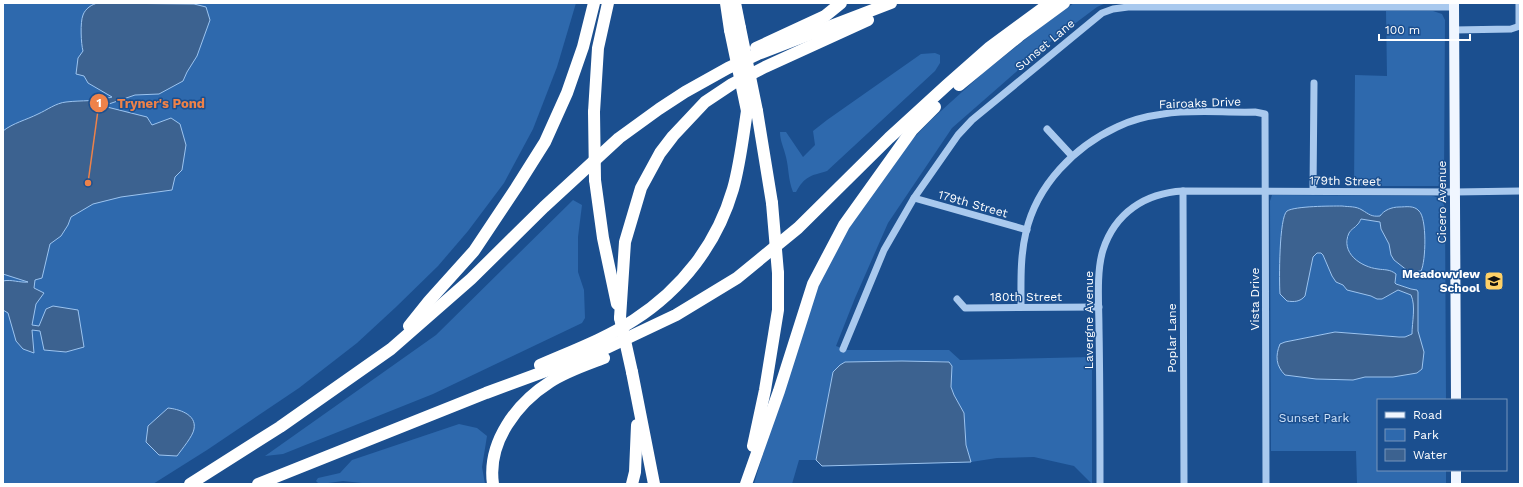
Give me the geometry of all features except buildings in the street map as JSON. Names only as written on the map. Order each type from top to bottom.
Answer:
[{"type":"highway","points":[[391,349],[429,301],[474,251],[545,142],[567,93],[583,47],[594,3]]},
{"type":"highway","points":[[608,3],[598,48],[594,112],[596,180],[603,238],[618,288]]},
{"type":"highway","points":[[726,3],[735,29],[772,204],[778,273],[778,310],[765,390],[746,484]]},
{"type":"highway","points":[[735,3],[735,29]]},
{"type":"highway","points":[[684,92],[707,72],[773,39],[816,20],[829,13],[841,3]]},
{"type":"highway","points":[[190,484],[280,427],[391,349],[471,280],[544,207],[619,138],[659,108],[684,92],[728,68],[758,54],[892,3]]},
{"type":"highway","points":[[654,484],[620,318],[618,288],[625,242],[641,188],[660,153],[673,136],[705,102],[732,84],[765,67],[870,19],[892,3]]},
{"type":"highway","points":[[493,484],[492,468],[497,447],[507,424],[530,397],[561,376],[644,339],[676,315],[737,278],[798,228],[889,138],[947,85],[990,48],[1050,3]]},
{"type":"highway","points":[[746,484],[779,391],[813,284],[844,225],[912,130],[984,64],[1064,3]]},
{"type":"highway","points":[[486,393],[508,380],[610,334],[633,321],[670,293],[688,274],[713,238],[726,208],[737,172],[752,111]]},
{"type":"highway","points":[[258,484],[486,393],[600,351],[676,315]]},
{"type":"highway","points":[[632,484],[635,472],[638,405]]},
{"type":"main road","name":"Cicero Avenue","points":[[1454,5],[1456,399]]},
{"type":"main road","points":[[1456,471],[1456,484]]},
{"type":"street","points":[[1454,30],[1511,29],[1519,26],[1519,3]]},
{"type":"street","name":"Sunset Lane","points":[[843,349],[884,250],[914,198],[958,135],[972,120],[1097,16],[1108,10],[1128,7],[1454,5]]},
{"type":"street","points":[[1313,191],[1314,83]]},
{"type":"street","name":"Fairoaks Drive","points":[[1021,308],[1021,266],[1027,230],[1037,204],[1048,185],[1072,156],[1103,134],[1118,126],[1145,117],[1177,112],[1255,112],[1265,114]]},
{"type":"street","name":"Vista Drive","points":[[1265,114],[1266,484]]},
{"type":"street","points":[[1047,129],[1072,156]]},
{"type":"street","name":"Poplar Lane","points":[[1183,191],[1184,484]]},
{"type":"street","name":"179th Street","points":[[1169,192],[1520,191]]},
{"type":"street","name":"Lavergne Avenue","points":[[1100,484],[1100,260],[1108,237],[1122,217],[1140,202],[1169,192]]},
{"type":"street","name":"179th Street","points":[[914,198],[1027,230]]},
{"type":"street","name":"180th Street","points":[[957,298],[965,308],[1099,307]]},
{"type":"green space","points":[[3,3],[576,3],[557,67],[533,129],[504,183],[468,231],[438,266],[357,343],[299,388],[207,450],[153,484],[3,484]]},
{"type":"green space","points":[[1074,3],[1106,3],[1097,7],[1049,43],[952,128],[888,223],[836,346],[847,350],[949,350],[960,360],[1092,357],[1092,484],[1074,466],[1034,457],[997,458],[971,462],[966,445],[964,413],[951,387],[952,366],[949,362],[942,361],[902,361],[845,362],[833,372],[816,460],[799,460],[792,484],[754,484],[793,352],[830,255],[905,147],[931,120],[983,73]]},
{"type":"green space","points":[[1386,11],[1433,11],[1442,14],[1445,20],[1444,179],[1440,186],[1354,186],[1355,75],[1387,76]]},
{"type":"green space","points":[[935,53],[940,55],[940,63],[935,71],[827,171],[808,177],[796,192],[793,192],[780,132],[786,132],[803,157],[815,145],[813,131],[921,54]]},
{"type":"green space","name":"Sunset Park","points":[[1272,195],[1429,196],[1436,197],[1441,200],[1445,207],[1446,399],[1377,399],[1377,471],[1446,471],[1446,484],[1357,484],[1356,451],[1271,451],[1270,201]],"holes":[[[1288,210],[1366,213],[1375,216],[1424,221],[1424,256],[1400,264],[1394,260],[1389,244],[1381,229],[1380,222],[1361,219],[1358,225],[1349,233],[1347,245],[1354,259],[1360,264],[1387,270],[1395,280],[1396,284],[1417,290],[1417,373],[1393,377],[1365,377],[1353,380],[1291,376],[1285,374],[1280,368],[1277,360],[1285,342],[1335,332],[1405,337],[1412,334],[1413,302],[1410,294],[1398,290],[1382,299],[1377,299],[1347,290],[1343,285],[1336,282],[1321,253],[1317,253],[1313,257],[1305,296],[1280,286],[1281,234],[1285,215]]]},
{"type":"green space","points":[[573,200],[582,205],[578,237],[578,272],[584,290],[585,318],[582,323],[433,394],[283,454],[265,456],[436,335]]},
{"type":"green space","points":[[459,424],[477,428],[487,436],[482,467],[485,484],[371,484],[343,481],[321,484],[316,481],[318,478],[340,473],[352,460]]},
{"type":"water","points":[[98,3],[194,4],[206,7],[210,20],[197,56],[183,81],[159,94],[135,95],[103,106],[147,117],[152,125],[171,118],[180,124],[186,145],[182,170],[175,177],[172,190],[121,197],[93,204],[71,217],[61,236],[50,244],[42,278],[35,280],[34,288],[44,293],[36,304],[32,325],[39,326],[46,309],[53,306],[78,310],[84,347],[66,352],[44,350],[40,331],[32,330],[34,353],[23,349],[16,341],[8,313],[3,310],[3,281],[9,280],[28,282],[3,274],[3,131],[59,104],[66,102],[100,100],[112,97],[88,83],[84,76],[76,74],[78,58],[83,51],[81,23],[83,15],[89,7]]},
{"type":"water","points":[[1342,206],[1357,208],[1374,216],[1380,216],[1391,208],[1410,207],[1417,209],[1422,215],[1425,240],[1423,266],[1421,271],[1408,271],[1394,260],[1391,255],[1389,244],[1381,229],[1380,222],[1361,219],[1349,233],[1347,240],[1347,247],[1350,253],[1359,262],[1372,268],[1392,271],[1396,274],[1396,284],[1417,290],[1418,331],[1424,352],[1422,369],[1417,373],[1393,377],[1365,377],[1353,380],[1316,379],[1285,375],[1278,364],[1277,353],[1280,344],[1285,342],[1335,332],[1399,337],[1405,337],[1412,334],[1414,309],[1411,295],[1398,290],[1382,299],[1377,299],[1347,290],[1343,285],[1336,282],[1321,253],[1317,253],[1313,257],[1305,296],[1303,298],[1297,301],[1287,301],[1280,294],[1281,236],[1284,216],[1287,211],[1305,207]]},
{"type":"water","points":[[845,362],[949,362],[952,366],[951,387],[964,413],[966,445],[971,462],[822,466],[816,460],[833,372]]},
{"type":"water","points":[[168,408],[186,413],[193,420],[194,424],[192,435],[177,456],[159,455],[146,442],[148,426]]},
{"type":"place","name":"Tryner's Pond","points":[[88,183]]},
{"type":"place","name":"Meadowview School","points":[[1494,281]]}]
